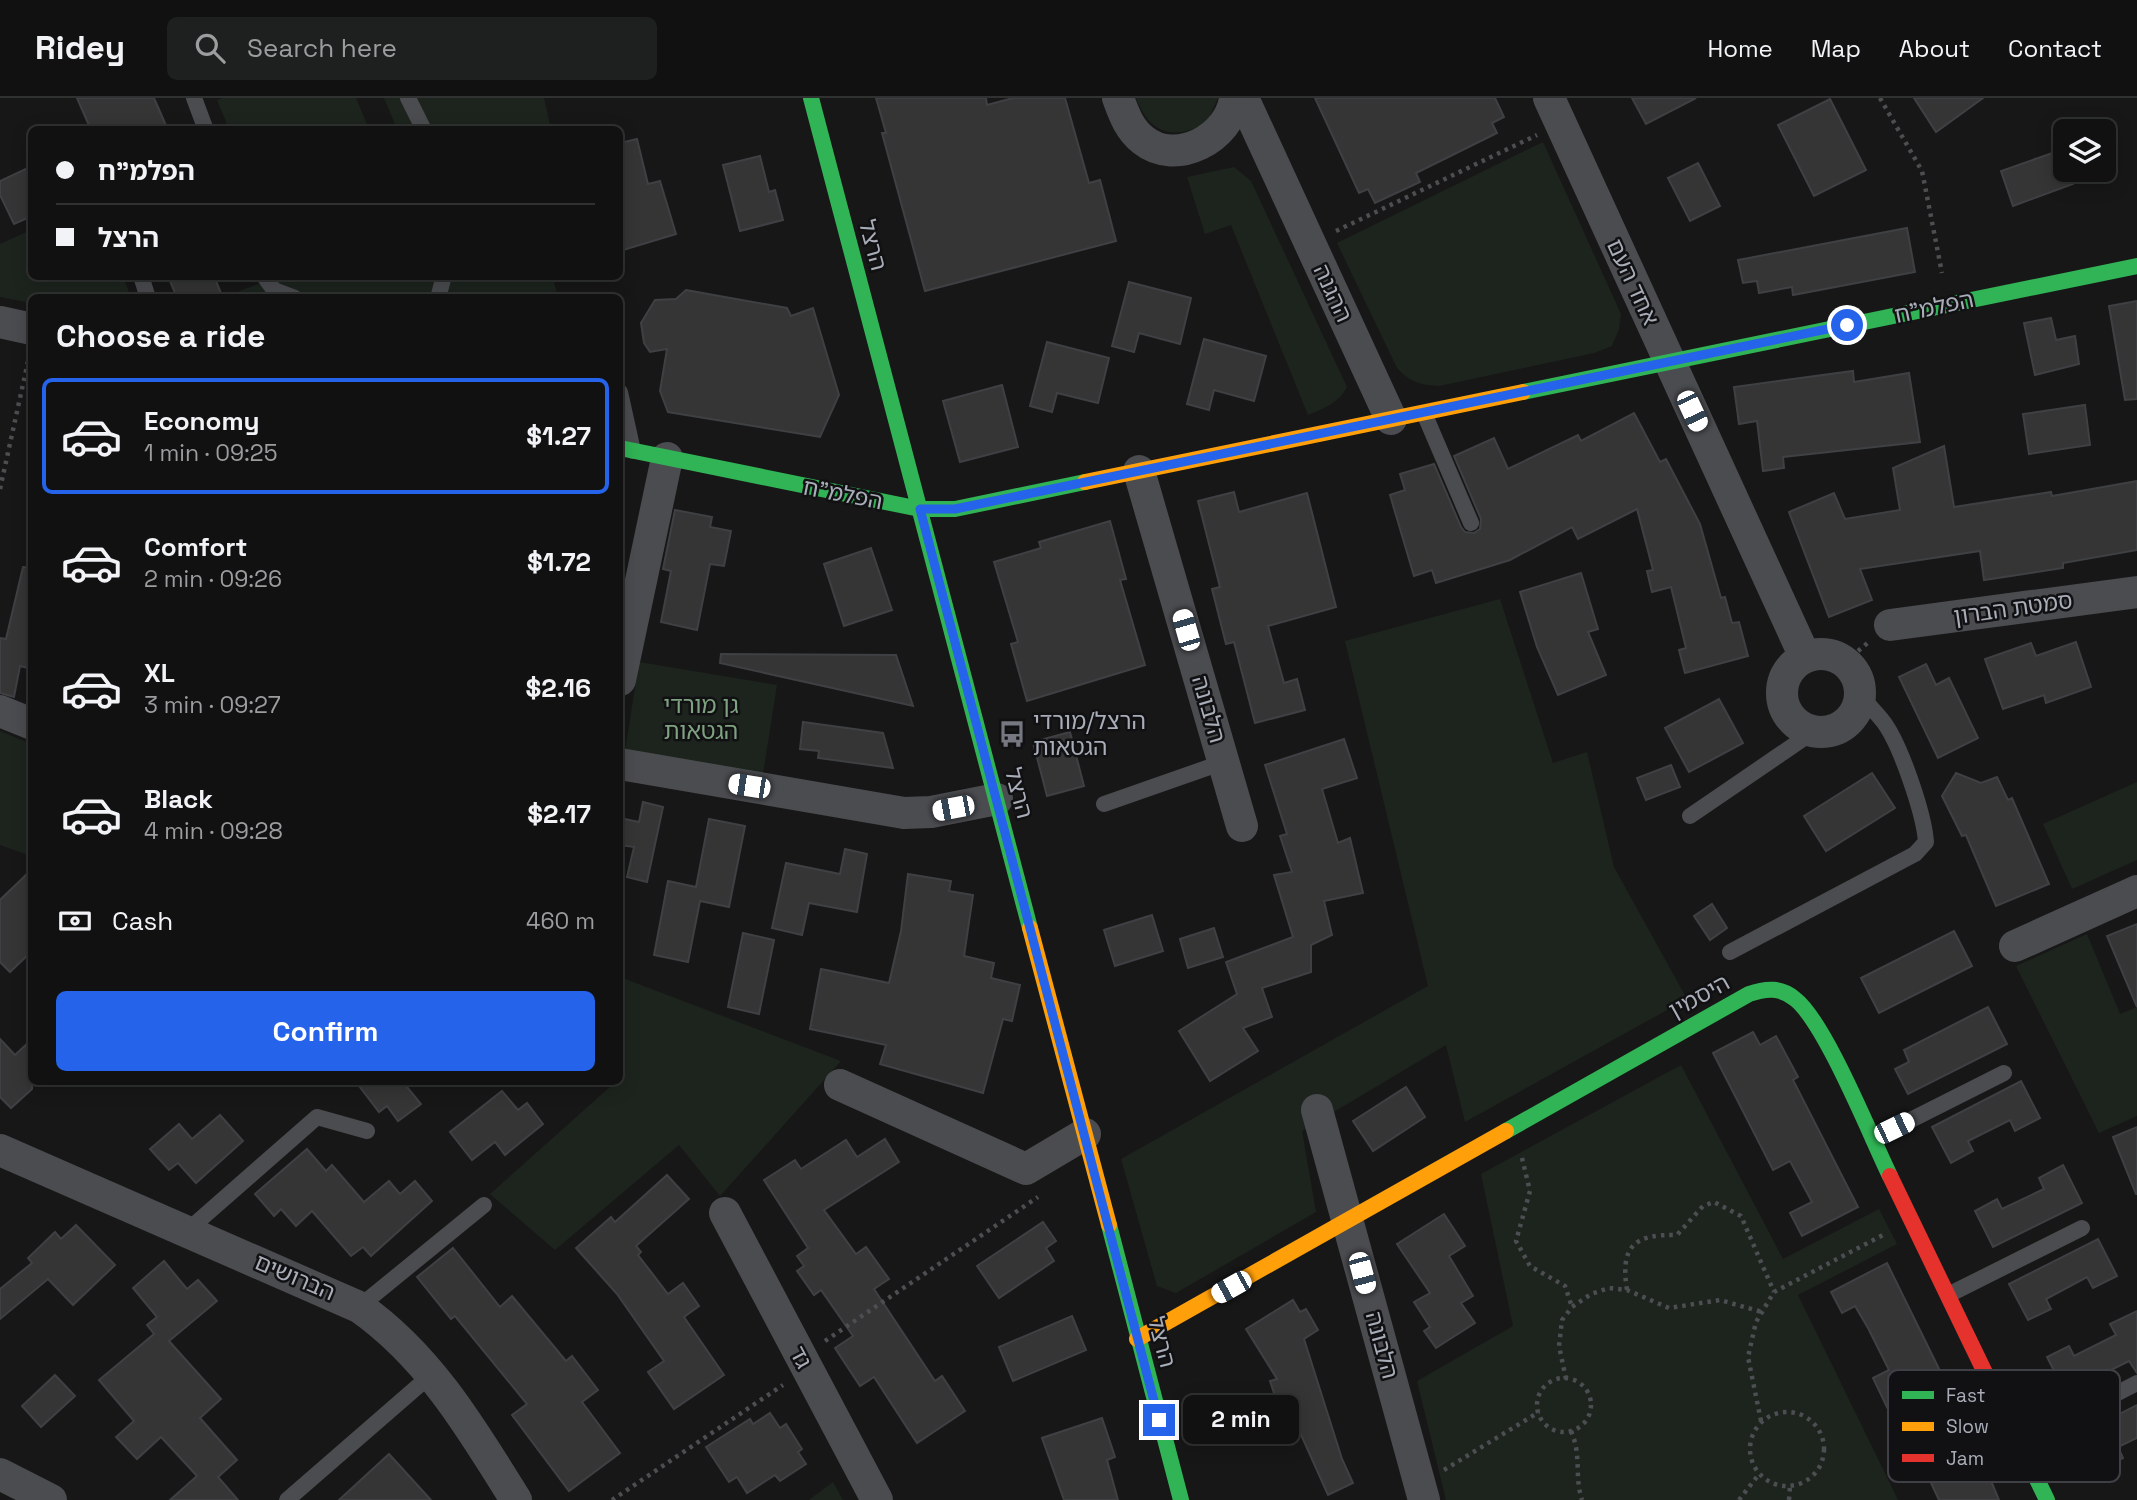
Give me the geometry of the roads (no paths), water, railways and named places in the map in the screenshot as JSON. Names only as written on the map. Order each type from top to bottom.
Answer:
[{"type":"street","name":"הרצל","points":[[811,98],[1181,1500]]},
{"type":"street","name":"ההגנה","points":[[1118,98],[1129,125],[1149,145],[1175,150],[1200,144],[1239,141],[1261,151],[1275,166]]},
{"type":"street","points":[[1200,144],[1223,127],[1232,112],[1235,98]]},
{"type":"street","name":"ההגנה","points":[[1243,98],[1391,419]]},
{"type":"street","name":"אחד העם","points":[[1555,111],[1805,657]]},
{"type":"street","name":"הפלמ\"ח","points":[[626,450],[920,509],[955,509],[2137,266]]},
{"type":"street","points":[[0,322],[28,328]]},
{"type":"street","points":[[623,666],[667,458]]},
{"type":"street","name":"הלבונה","points":[[1139,471],[1242,825]]},
{"type":"street","name":"סמטת הברון","points":[[1890,625],[2137,592]]},
{"type":"street","points":[[1823,653],[1840,658],[1857,677],[1861,695],[1856,712],[1843,726],[1831,731],[1813,732],[1792,719],[1782,696],[1787,673],[1805,657],[1823,653]]},
{"type":"street","points":[[0,712],[28,722]]},
{"type":"street","points":[[623,766],[904,813],[931,812],[997,800]]},
{"type":"street","points":[[2015,946],[2137,891]]},
{"type":"street","name":"היסמין","points":[[1137,1339],[1749,994],[1773,988],[1795,997],[1808,1012],[1985,1370]]},
{"type":"street","points":[[840,1085],[1026,1169],[1085,1134]]},
{"type":"street","name":"הלבונה","points":[[1317,1110],[1422,1492]]},
{"type":"street","name":"הברושים","points":[[0,1150],[359,1307],[387,1328],[432,1374],[469,1425],[516,1500]]},
{"type":"street","name":"גד","points":[[725,1213],[877,1500]]},
{"type":"street","points":[[0,1474],[51,1500]]},
{"type":"street","name":"היסמין","points":[[2038,1482],[2047,1500]]},
{"type":"lane","points":[[194,98],[204,126]]},
{"type":"lane","points":[[408,98],[422,126]]},
{"type":"lane","points":[[267,280],[274,290],[284,294]]},
{"type":"lane","points":[[1423,412],[1471,523]]},
{"type":"lane","points":[[623,421],[626,450]]},
{"type":"lane","points":[[1730,952],[1914,854],[1926,842],[1925,821],[1913,786],[1883,721],[1861,695]]},
{"type":"lane","points":[[1690,816],[1813,732]]},
{"type":"lane","points":[[1104,804],[1224,762]]},
{"type":"lane","points":[[1872,1139],[2004,1073]]},
{"type":"lane","points":[[187,1231],[317,1117],[367,1131]]},
{"type":"lane","points":[[359,1307],[484,1205]]},
{"type":"lane","points":[[1948,1294],[2082,1228]]},
{"type":"lane","points":[[288,1500],[432,1374]]},
{"type":"lane","points":[[2120,1392],[2137,1383]]},
{"type":"place","name":"הרצל/מורדי הגטאות","points":[[1012,734]]},
{"type":"park label","name":"גן מורדי הגטאות","points":[[701,718]]}]
